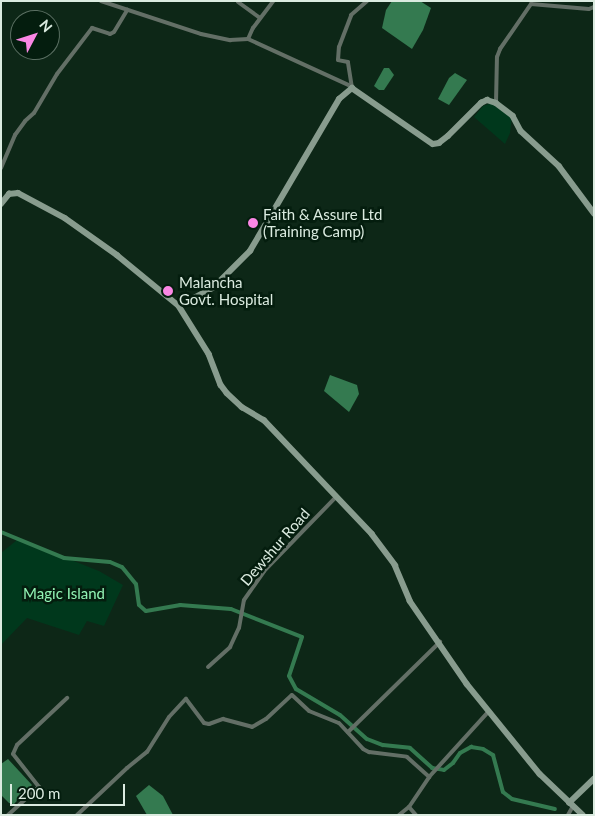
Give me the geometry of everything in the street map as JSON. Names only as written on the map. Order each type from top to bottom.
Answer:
[{"type":"main road","points":[[179,306],[214,287],[250,251],[339,99],[352,87],[433,144],[439,144],[481,103],[487,100],[496,103],[512,116],[521,131],[560,166],[594,212]]},
{"type":"main road","points":[[1,204],[11,192],[18,193],[65,218],[117,255],[179,306],[209,354],[221,385],[227,393],[242,407],[264,420],[372,534],[395,564],[410,601],[488,711],[540,774],[583,815]]},
{"type":"main road","points":[[571,805],[594,779]]},
{"type":"street","points":[[101,1],[201,34],[230,40],[248,39],[352,87]]},
{"type":"street","points":[[248,39],[260,18],[273,1]]},
{"type":"street","points":[[352,87],[348,62],[338,60],[339,47],[351,15],[367,1]]},
{"type":"street","points":[[238,2],[260,18]]},
{"type":"street","points":[[496,103],[497,57],[500,49],[531,4],[582,9],[594,7]]},
{"type":"street","points":[[1,168],[15,135],[25,121],[34,113],[57,74],[92,28],[110,34],[114,32],[127,10]]},
{"type":"street","name":"Dewshur Road","points":[[208,667],[230,647],[240,628],[244,600],[264,571],[336,497]]},
{"type":"street","points":[[348,732],[440,642]]},
{"type":"street","points":[[77,815],[126,768],[147,752],[169,717],[186,699],[204,723],[209,724],[223,719],[252,727],[266,719],[292,695],[309,711],[339,723],[363,749],[369,752],[408,757],[429,777]]},
{"type":"street","points":[[8,815],[39,787],[13,754],[17,744],[67,698]]},
{"type":"street","points":[[399,815],[408,807],[429,777],[488,711]]},
{"type":"street","points":[[568,815],[571,805]]},
{"type":"street","points":[[408,807],[416,815]]},
{"type":"green space","points":[[496,104],[512,116],[510,133],[505,144],[474,117],[483,106]]},
{"type":"green space","name":"Magic Island","points":[[17,540],[55,556],[99,571],[123,585],[104,626],[87,621],[79,635],[27,618],[2,644],[1,553]]},
{"type":"shaded area","points":[[392,1],[420,1],[431,8],[423,30],[412,49],[382,28],[386,10]]},
{"type":"shaded area","points":[[384,68],[389,68],[394,75],[384,90],[379,90],[374,86]]},
{"type":"shaded area","points":[[455,73],[467,80],[449,105],[438,99],[449,78]]},
{"type":"shaded area","points":[[330,375],[357,385],[359,394],[349,412],[324,391]]},
{"type":"shaded area","points":[[8,759],[32,785],[14,804],[9,803],[1,795],[1,764]]},
{"type":"shaded area","points":[[149,785],[163,796],[173,815],[147,815],[136,796]]},
{"type":"waterway","points":[[1,532],[64,558],[110,562],[122,567],[136,584],[139,605],[146,611],[180,605],[231,609],[302,637],[289,676],[296,689],[340,715],[367,739],[383,745],[410,748],[432,768],[444,770],[453,763],[460,753],[471,747],[483,749],[493,755],[503,792],[512,799],[555,809]]},
{"type":"place","name":"Faith & Assure Ltd (Training Camp)","points":[[253,223]]},
{"type":"place","name":"Malancha Govt. Hospital","points":[[168,291]]}]
